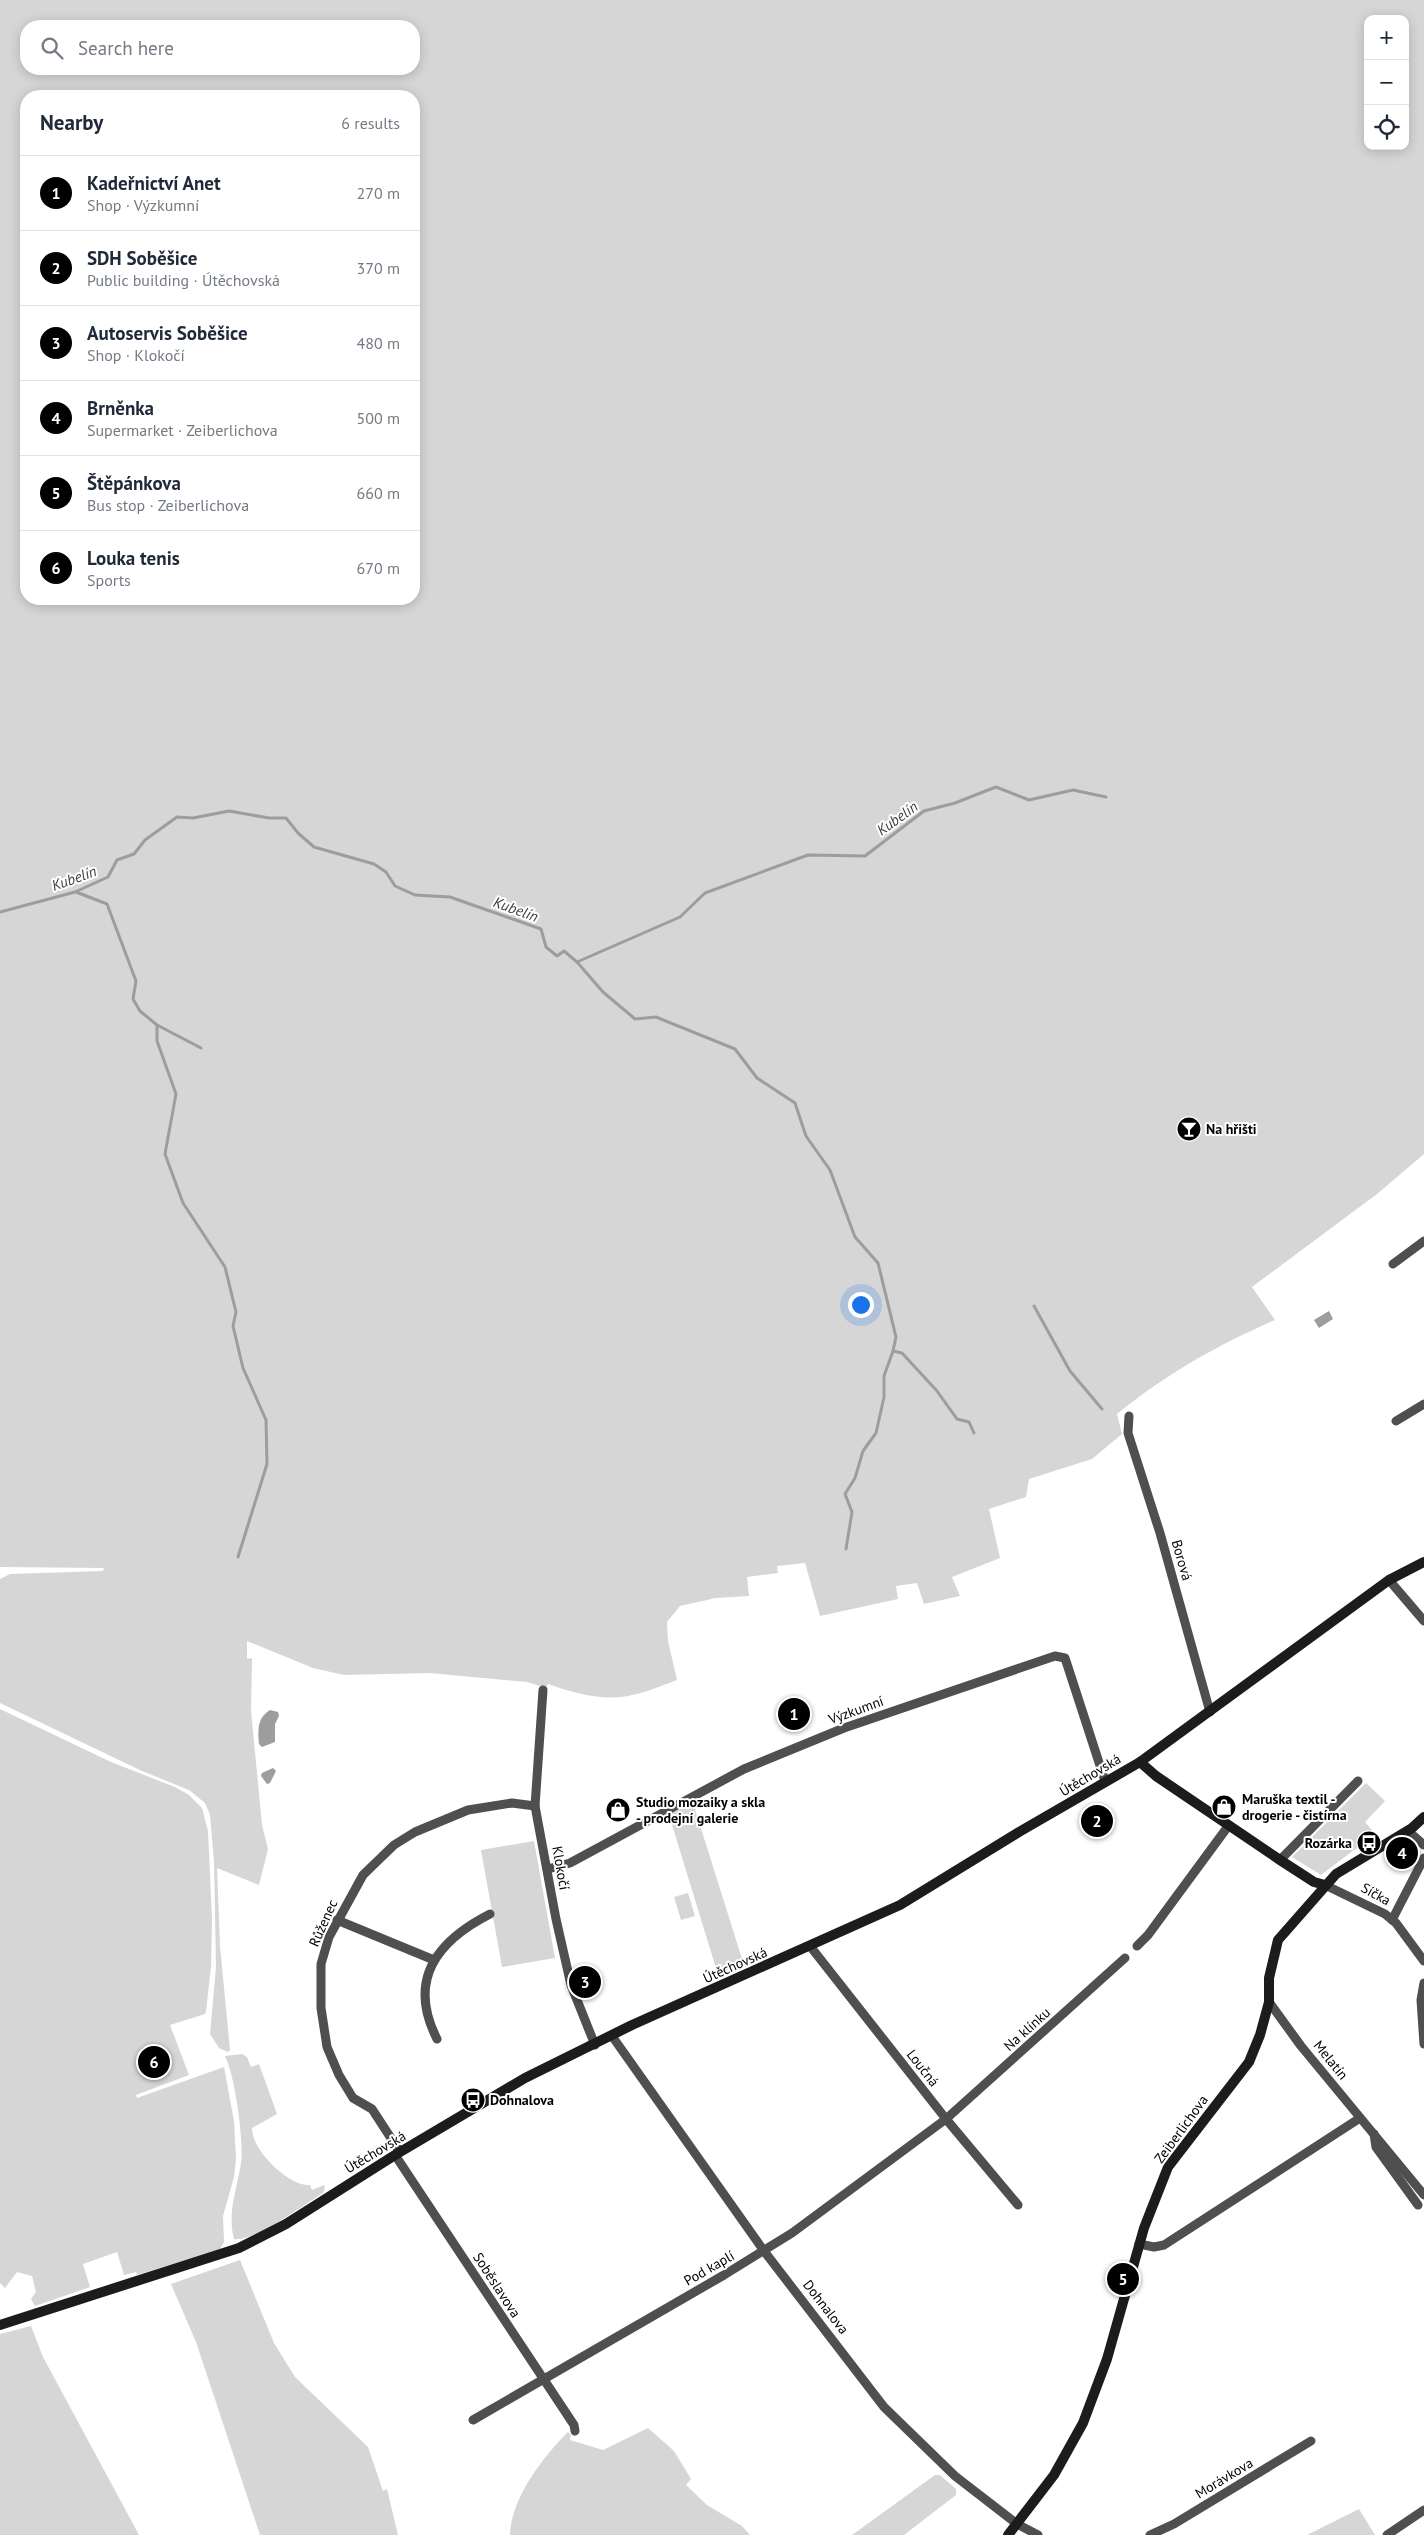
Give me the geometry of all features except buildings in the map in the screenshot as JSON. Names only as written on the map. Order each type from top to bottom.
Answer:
[{"type":"street","points":[[1393,1264],[1424,1241]]},
{"type":"street","points":[[1396,1421],[1424,1404]]},
{"type":"street","name":"Borová","points":[[1129,1416],[1128,1434],[1160,1533],[1210,1712]]},
{"type":"street","name":"Útěchovská","points":[[0,2325],[239,2248],[286,2224],[398,2153],[525,2078],[612,2036],[900,1905],[1105,1781],[1140,1762],[1389,1580],[1424,1562]]},
{"type":"street","points":[[1389,1580],[1424,1621]]},
{"type":"street","name":"Výzkumní","points":[[548,1869],[570,1862],[744,1769],[844,1728],[1055,1656],[1066,1658],[1105,1781]]},
{"type":"street","name":"Klokočí","points":[[543,1690],[535,1806],[556,1919],[571,1985],[595,2044]]},
{"type":"street","points":[[1140,1762],[1156,1776],[1280,1860],[1314,1882],[1325,1885]]},
{"type":"street","points":[[1280,1860],[1358,1781]]},
{"type":"street","name":"Růženec","points":[[398,2153],[372,2109],[353,2098],[339,2075],[327,2047],[321,2008],[321,1964],[337,1920],[363,1875],[394,1845],[415,1832],[468,1810],[512,1803],[535,1806]]},
{"type":"street","name":"Zeiberlichova","points":[[1008,2535],[1060,2466],[1086,2416],[1107,2359],[1152,2202],[1168,2167],[1250,2062],[1269,2002],[1269,1978],[1278,1940],[1325,1885],[1348,1864],[1408,1831],[1424,1818]]},
{"type":"street","points":[[1137,1946],[1148,1935],[1229,1825]]},
{"type":"street","points":[[1408,1831],[1424,1845]]},
{"type":"street","points":[[1392,1920],[1424,1858]]},
{"type":"street","name":"Síčka","points":[[1325,1885],[1376,1909],[1392,1920],[1424,1961]]},
{"type":"street","points":[[437,2039],[427,2011],[425,1998],[427,1980],[434,1960],[440,1950],[457,1935],[490,1914]]},
{"type":"street","points":[[337,1920],[434,1960]]},
{"type":"street","name":"Loučná","points":[[810,1946],[946,2119],[1018,2205]]},
{"type":"street","name":"Na klínku","points":[[946,2119],[1125,1958]]},
{"type":"street","points":[[1424,1983],[1421,2000],[1424,2044]]},
{"type":"street","name":"Melatín","points":[[1269,2002],[1301,2046],[1424,2195]]},
{"type":"street","name":"Dohnalova","points":[[612,2036],[764,2251],[884,2407],[955,2476],[1017,2524],[1038,2535]]},
{"type":"street","points":[[1139,2244],[1154,2247],[1164,2245],[1360,2118]]},
{"type":"street","name":"Pod kaplí","points":[[473,2420],[764,2251],[869,2178],[946,2119]]},
{"type":"street","name":"Melatín","points":[[1374,2134],[1376,2147],[1418,2205]]},
{"type":"street","name":"Soběslavova","points":[[398,2153],[574,2426],[575,2431]]},
{"type":"street","name":"Morávkova","points":[[1150,2535],[1174,2524],[1311,2441]]},
{"type":"street","points":[[1387,2535],[1424,2510]]},
{"type":"shaded area","points":[[0,0],[1424,0],[1424,1154],[1377,1194],[1252,1287],[1275,1320],[1193,1361],[1136,1399],[1117,1414],[1122,1434],[1092,1459],[1029,1479],[1026,1497],[989,1509],[1000,1558],[952,1577],[960,1596],[924,1604],[917,1583],[896,1586],[898,1599],[820,1616],[805,1563],[777,1566],[778,1573],[747,1577],[749,1596],[716,1598],[680,1606],[667,1622],[668,1641],[677,1680],[644,1692],[611,1698],[589,1696],[548,1684],[546,1688],[527,1682],[430,1673],[344,1675],[313,1668],[247,1641],[247,1659],[252,1658],[251,1711],[262,1825],[268,1849],[259,1885],[217,1868],[220,1946],[230,2050],[228,2052],[219,2048],[210,2034],[216,1967],[214,1861],[210,1815],[205,1803],[189,1790],[142,1771],[0,1703],[0,1579],[10,1574],[103,1571],[104,1568],[0,1567]]},
{"type":"shaded area","points":[[1329,1311],[1333,1319],[1319,1328],[1314,1320]]},
{"type":"shaded area","points":[[0,1709],[111,1762],[175,1787],[189,1795],[202,1808],[208,1831],[212,1919],[211,1967],[206,2011],[205,2014],[170,2025],[189,2075],[136,2095],[137,2098],[224,2067],[234,2121],[236,2159],[234,2177],[223,2216],[224,2242],[220,2249],[137,2275],[136,2272],[124,2275],[117,2252],[83,2264],[90,2287],[35,2306],[31,2299],[36,2292],[32,2276],[17,2272],[5,2288],[0,2283]]},
{"type":"shaded area","points":[[270,1710],[278,1712],[279,1716],[275,1724],[275,1742],[262,1747],[259,1744],[259,1725],[263,1717]]},
{"type":"shaded area","points":[[273,1768],[276,1771],[270,1783],[267,1784],[261,1776],[262,1773]]},
{"type":"shaded area","points":[[1366,1783],[1385,1801],[1365,1822],[1378,1837],[1354,1850],[1321,1875],[1292,1857]]},
{"type":"shaded area","points":[[693,1803],[744,1965],[719,1978],[669,1815]]},
{"type":"shaded area","points":[[534,1841],[555,1958],[502,1967],[481,1850]]},
{"type":"shaded area","points":[[688,1893],[695,1916],[681,1920],[674,1897]]},
{"type":"shaded area","points":[[242,2054],[247,2057],[251,2067],[259,2064],[277,2114],[252,2128],[253,2137],[264,2156],[292,2180],[310,2185],[312,2190],[324,2185],[325,2188],[323,2193],[266,2229],[254,2235],[234,2239],[232,2210],[242,2153],[235,2093],[229,2065],[225,2056]]},
{"type":"shaded area","points":[[240,2260],[274,2343],[295,2377],[368,2447],[383,2491],[387,2489],[398,2535],[260,2535],[196,2342],[171,2284]]},
{"type":"shaded area","points":[[31,2326],[43,2357],[139,2535],[0,2535],[0,2334]]},
{"type":"shaded area","points":[[648,2428],[674,2451],[691,2479],[686,2485],[707,2505],[742,2526],[750,2535],[510,2535],[516,2507],[522,2493],[539,2466],[568,2432],[571,2435],[570,2440],[603,2450]]},
{"type":"shaded area","points":[[935,2475],[940,2475],[956,2489],[956,2495],[904,2535],[852,2535]]},
{"type":"shaded area","points":[[1359,2509],[1375,2535],[1307,2535]]},
{"type":"waterway","name":"Kubelín","points":[[0,912],[75,892],[108,877],[117,860],[134,854],[145,840],[177,817],[193,818],[229,811],[269,818],[286,818],[298,833],[314,847],[374,864],[386,872],[395,886],[415,895],[450,897],[541,929],[546,947],[557,956],[564,951],[577,962],[680,917],[705,893],[808,855],[865,856],[924,811],[955,803],[996,787],[1029,800],[1073,790],[1106,797]]},
{"type":"waterway","points":[[76,892],[107,904],[136,981],[133,999],[140,1011],[157,1025],[157,1041],[176,1094],[165,1154],[183,1203],[225,1267],[236,1312],[233,1326],[243,1368],[266,1420],[267,1464],[238,1557]]},
{"type":"waterway","points":[[577,962],[603,992],[635,1019],[656,1017],[735,1049],[757,1078],[795,1103],[806,1136],[830,1170],[855,1237],[878,1263],[896,1337],[884,1376],[884,1397],[876,1433],[863,1451],[855,1478],[845,1494],[852,1512],[846,1549]]},
{"type":"waterway","points":[[157,1025],[201,1048]]},
{"type":"waterway","points":[[1034,1306],[1070,1371],[1102,1409]]},
{"type":"waterway","points":[[893,1351],[902,1353],[937,1391],[957,1419],[969,1422],[974,1433]]},
{"type":"place","name":"Na hřišti","points":[[1189,1129]]},
{"type":"place","name":"Kadeřnictví Anet","points":[[794,1714]]},
{"type":"place","name":"Maruška textil - drogerie - čistírna","points":[[1224,1807]]},
{"type":"place","name":"Studio mozaiky a skla - prodejní galerie","points":[[618,1810]]},
{"type":"place","name":"SDH Soběšice","points":[[1097,1821]]},
{"type":"place","name":"Rozárka","points":[[1369,1843]]},
{"type":"place","name":"Brněnka","points":[[1402,1853]]},
{"type":"place","name":"Autoservis Soběšice","points":[[585,1982]]},
{"type":"place","name":"Louka tenis","points":[[154,2062]]},
{"type":"place","name":"Dohnalova","points":[[473,2100]]},
{"type":"place","name":"Štěpánkova","points":[[1123,2279]]}]
